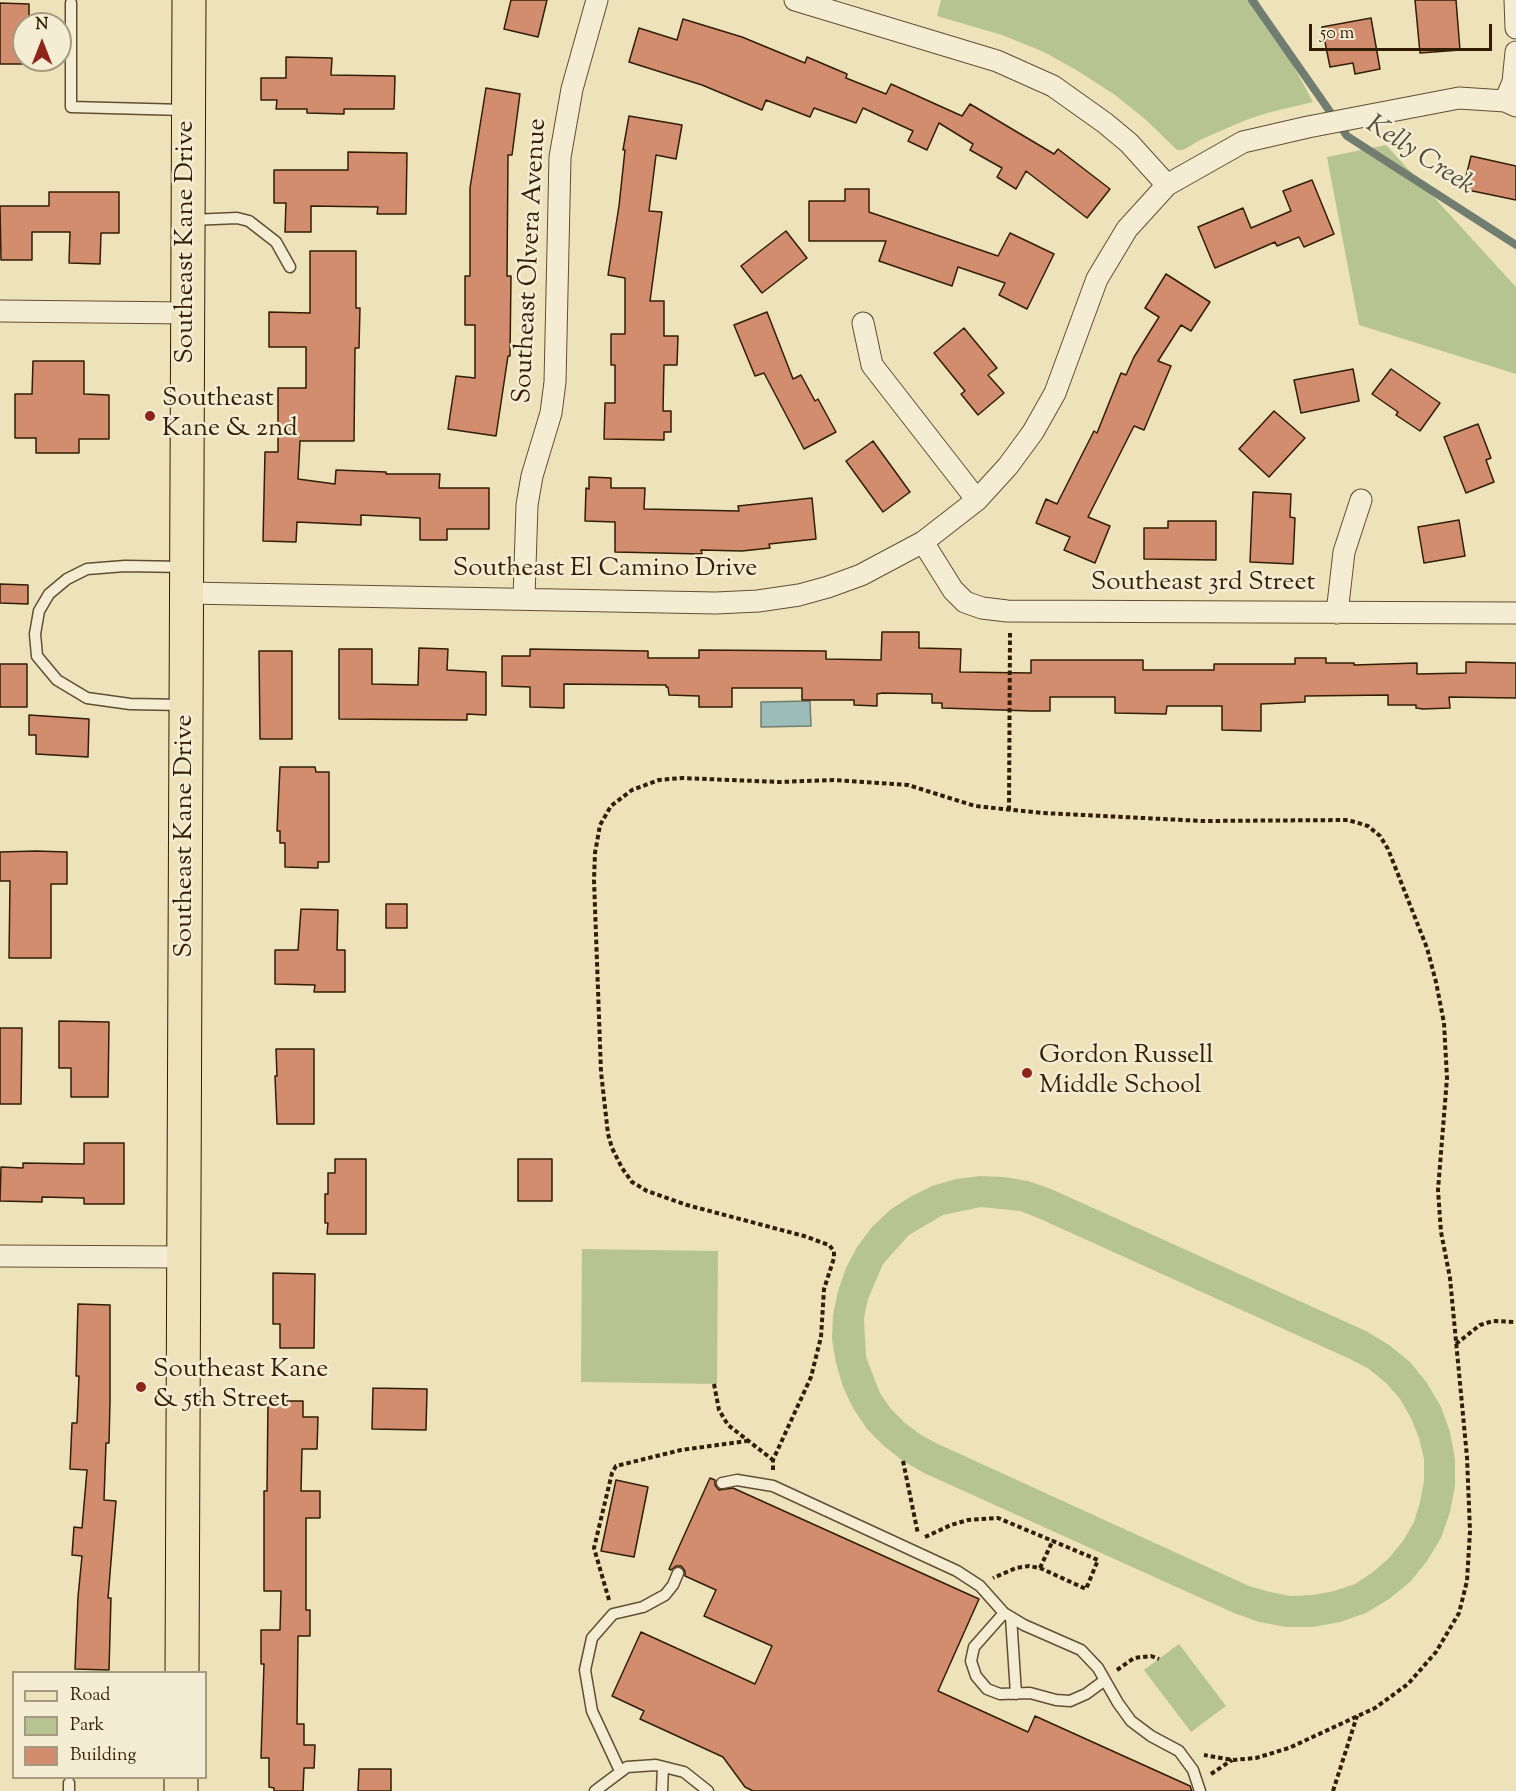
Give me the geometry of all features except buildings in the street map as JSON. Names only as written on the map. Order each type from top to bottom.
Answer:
[{"type":"main road","name":"Southeast Kane Drive","points":[[182,1671],[189,0]]},
{"type":"street","name":"Southeast Olvera Avenue","points":[[524,598],[527,505],[532,476],[551,413],[555,382],[560,157],[572,89],[597,0]]},
{"type":"street","points":[[795,0],[997,61],[1053,86],[1129,143],[1167,185]]},
{"type":"street","points":[[1515,0],[1516,28]]},
{"type":"street","points":[[1510,104],[1516,52]]},
{"type":"street","name":"Southeast El Camino Drive","points":[[188,580],[524,598],[716,603],[758,601],[799,595],[828,587],[861,575],[923,542],[977,500],[1008,466],[1033,432],[1055,393],[1097,279],[1127,229],[1167,185],[1243,142],[1459,98],[1510,104]]},
{"type":"street","points":[[0,311],[188,313]]},
{"type":"street","points":[[862,323],[872,365],[977,500]]},
{"type":"street","points":[[1337,613],[1344,552],[1360,500]]},
{"type":"street","name":"Southeast 3rd Street","points":[[923,542],[953,590],[965,602],[982,608],[1007,611],[1516,614]]},
{"type":"street","points":[[0,1256],[184,1257]]},
{"type":"lane","points":[[71,3],[71,107],[188,110]]},
{"type":"lane","points":[[188,220],[237,218],[249,221],[276,242],[290,267]]},
{"type":"lane","points":[[187,706],[130,704],[87,698],[57,680],[37,656],[34,634],[39,611],[49,594],[67,579],[87,569],[125,566],[188,580]]},
{"type":"lane","points":[[722,1483],[737,1480],[773,1486],[957,1571],[980,1586],[1007,1615],[1024,1626],[1082,1650],[1098,1668],[1131,1721],[1151,1736],[1179,1751],[1193,1770],[1200,1791]]},
{"type":"lane","points":[[620,1771],[591,1711],[585,1670],[591,1638],[613,1614],[643,1607],[665,1594],[673,1585],[678,1573]]},
{"type":"lane","points":[[1007,1615],[1016,1694]]},
{"type":"lane","points":[[1007,1615],[974,1647],[971,1660],[976,1676],[987,1689],[1000,1694],[1030,1693],[1070,1701],[1086,1694],[1105,1680]]},
{"type":"lane","points":[[595,1791],[627,1767],[656,1765],[684,1772],[708,1791]]},
{"type":"lane","points":[[662,1791],[663,1767]]},
{"type":"path","points":[[1009,810],[1010,638]]},
{"type":"path","points":[[773,1486],[773,1460],[811,1377],[821,1337],[824,1289],[834,1251],[829,1245],[804,1236],[662,1197],[633,1182],[622,1168],[608,1134],[598,1033],[595,854],[600,825],[611,806],[633,790],[659,780],[682,778],[754,782],[834,780],[908,785],[975,806],[1009,810],[1203,821],[1348,820],[1368,826],[1380,836],[1388,849],[1427,948],[1444,1023],[1447,1078],[1438,1190],[1441,1232],[1450,1278],[1467,1457],[1470,1531],[1467,1581],[1459,1613],[1436,1652],[1408,1684],[1375,1708],[1289,1748],[1257,1758],[1233,1760],[1179,1751]]},
{"type":"path","points":[[1456,1345],[1480,1325],[1493,1321],[1516,1322]]},
{"type":"path","points":[[714,1383],[719,1410],[728,1425],[773,1460]]},
{"type":"path","points":[[613,1614],[594,1548],[612,1473],[616,1466],[681,1450],[747,1441]]},
{"type":"path","points":[[903,1461],[919,1540],[951,1525],[983,1518],[998,1518],[1098,1560],[1086,1589],[1040,1568],[1029,1566],[1016,1568],[980,1586]]},
{"type":"path","points":[[1040,1568],[1053,1540]]},
{"type":"path","points":[[1105,1680],[1134,1659],[1151,1656],[1158,1659]]},
{"type":"path","points":[[1333,1791],[1357,1716]]},
{"type":"green space","points":[[941,0],[1258,0],[1313,102],[1246,120],[1183,150],[1177,150],[1145,119],[1115,95],[1044,52],[1002,35],[937,16]]},
{"type":"green space","points":[[1386,145],[1516,287],[1516,374],[1359,325],[1327,157]]},
{"type":"green space","points":[[980,1176],[1004,1177],[1028,1181],[1051,1189],[1366,1331],[1389,1345],[1410,1362],[1427,1383],[1441,1407],[1450,1432],[1455,1459],[1455,1486],[1450,1512],[1441,1538],[1427,1561],[1410,1582],[1389,1599],[1366,1613],[1340,1622],[1313,1627],[1286,1627],[1259,1622],[1234,1613],[924,1473],[903,1461],[884,1446],[867,1429],[843,1387],[832,1339],[833,1315],[838,1291],[857,1247],[872,1227],[890,1210],[910,1197],[932,1186],[956,1179]],"holes":[[[981,1207],[1020,1211],[1350,1359],[1369,1369],[1386,1383],[1400,1399],[1411,1418],[1424,1459],[1424,1481],[1414,1522],[1403,1541],[1389,1558],[1355,1584],[1334,1591],[1291,1596],[1270,1592],[1249,1586],[938,1444],[905,1423],[880,1393],[866,1357],[864,1318],[868,1299],[883,1264],[909,1235],[943,1215]]]},
{"type":"green space","points":[[582,1249],[718,1251],[717,1384],[581,1382]]},
{"type":"green space","points":[[1179,1644],[1226,1706],[1191,1732],[1144,1670]]},
{"type":"water","points":[[810,701],[811,726],[761,727],[761,702]]},
{"type":"waterway","name":"Kelly Creek","points":[[1252,0],[1347,136],[1516,245]]},
{"type":"place","name":"Southeast Kane & 2nd","points":[[150,416]]},
{"type":"place","name":"Gordon Russell Middle School","points":[[1027,1073]]},
{"type":"place","name":"Southeast Kane & 5th Street","points":[[141,1387]]}]
